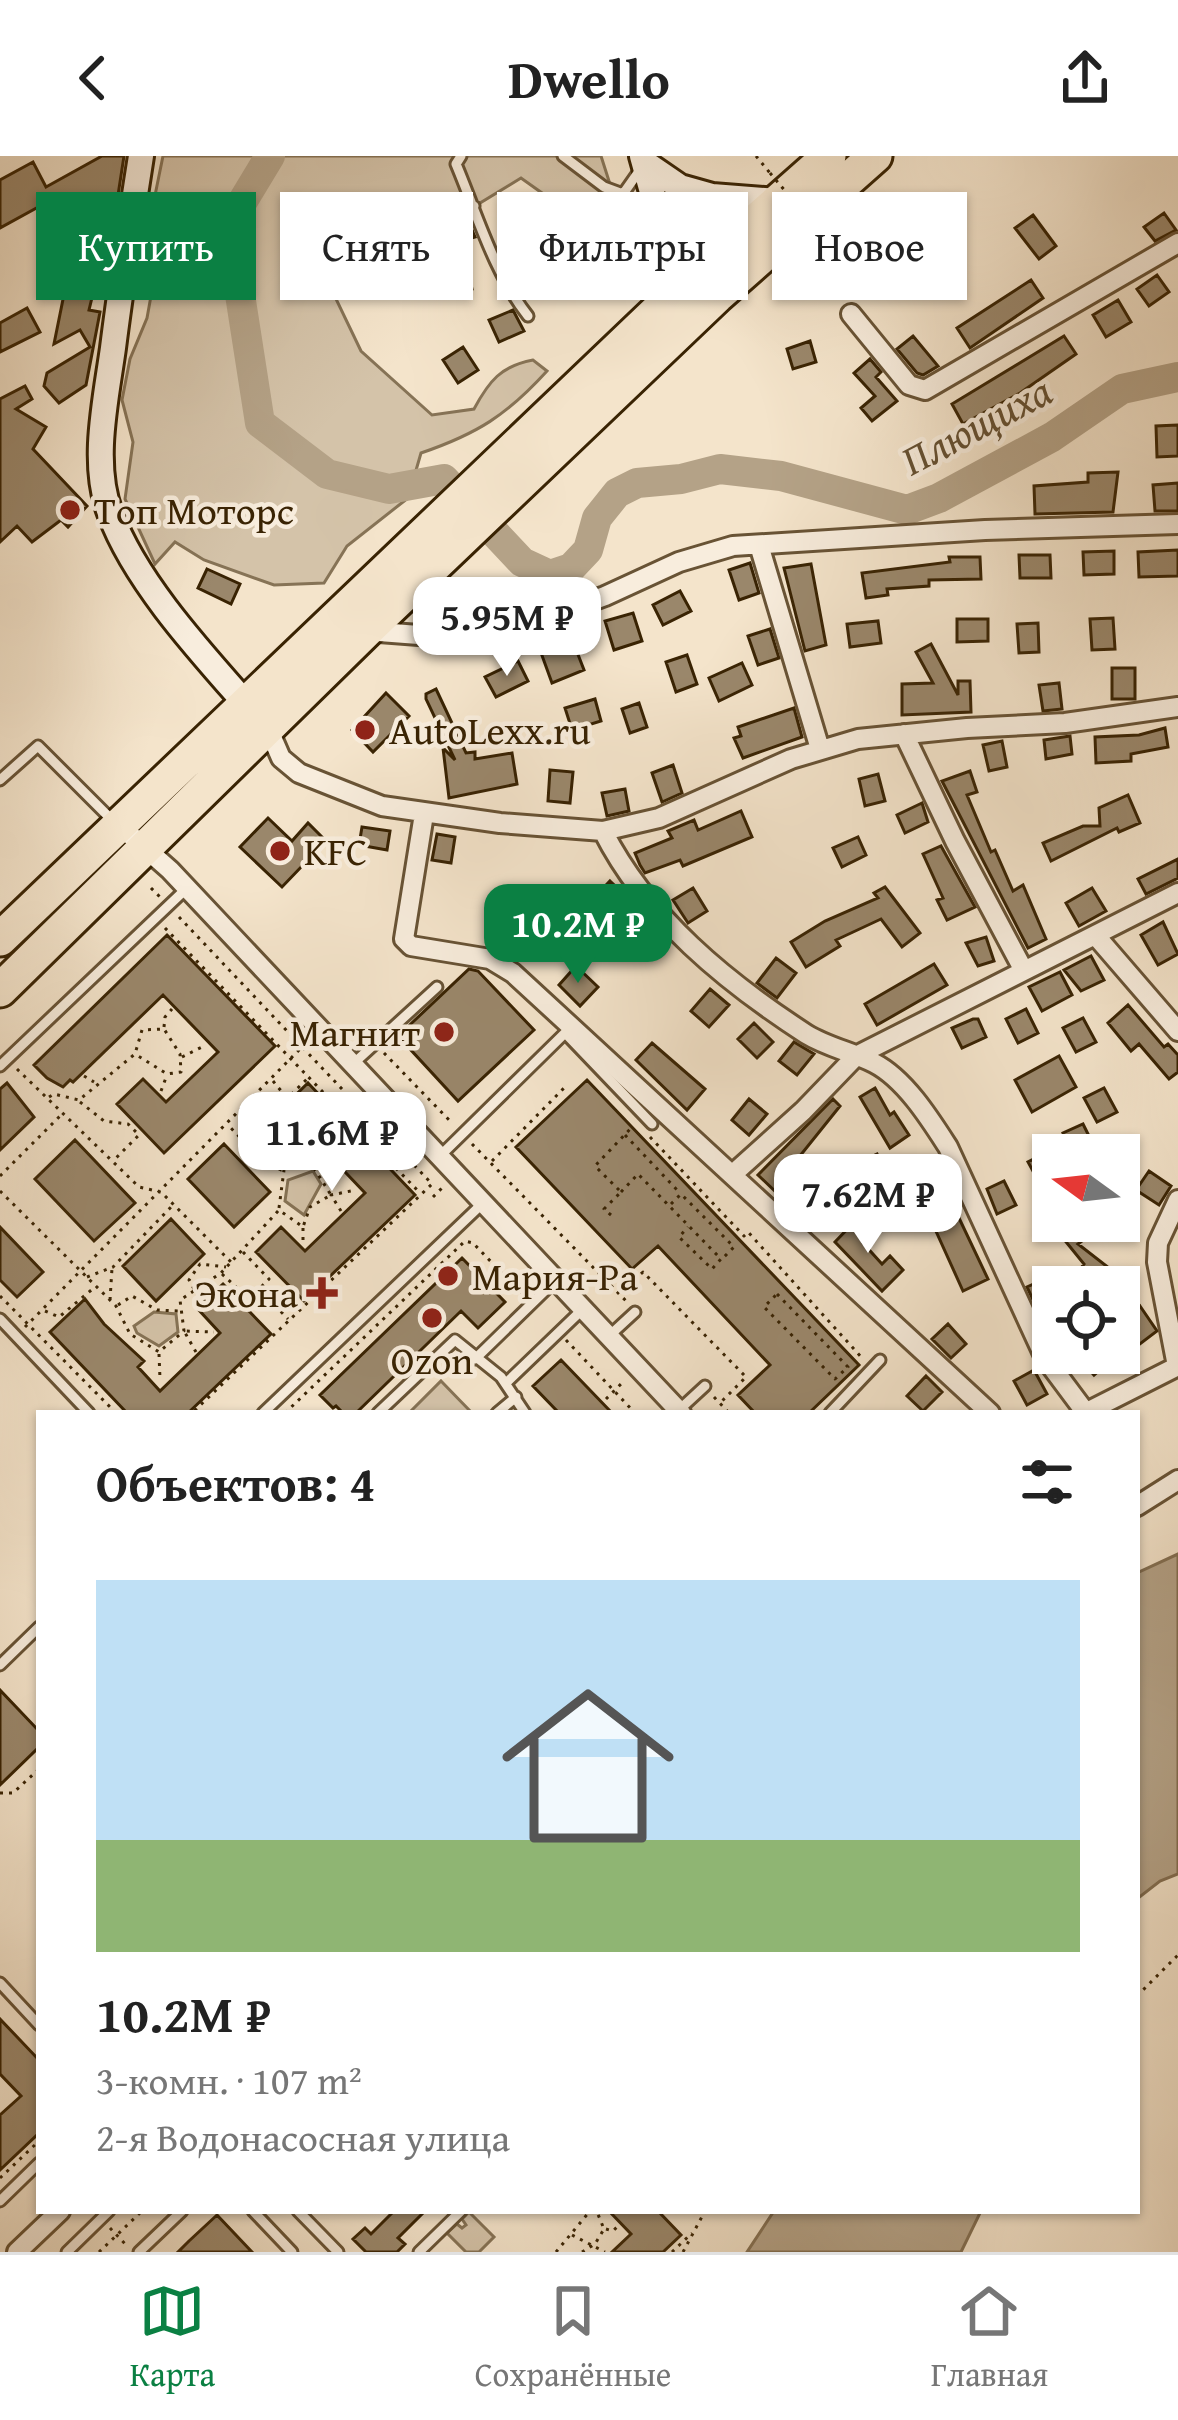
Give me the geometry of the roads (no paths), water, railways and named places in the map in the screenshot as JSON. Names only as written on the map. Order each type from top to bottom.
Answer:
[{"type":"highway","points":[[748,236],[773,187],[829,156]]},
{"type":"highway","points":[[748,249],[875,156]]},
{"type":"highway","points":[[486,495],[659,310],[678,300]]},
{"type":"highway","points":[[0,990],[146,848],[258,716],[691,300]]},
{"type":"highway","points":[[0,940],[118,826],[366,631],[443,536]]},
{"type":"street","points":[[141,156],[106,402],[103,483],[108,508],[123,545],[258,716],[281,758],[299,773],[382,806],[603,831],[659,818],[820,749],[904,734],[1065,723],[1178,707]]},
{"type":"street","points":[[643,159],[684,192]]},
{"type":"street","points":[[643,159],[652,192]]},
{"type":"street","points":[[680,187],[712,196],[773,187]]},
{"type":"street","points":[[850,314],[909,385],[926,390],[1178,243]]},
{"type":"street","points":[[659,310],[662,300]]},
{"type":"street","points":[[366,631],[432,636],[524,626],[679,562],[733,546],[1178,524]]},
{"type":"street","points":[[759,545],[820,749]]},
{"type":"street","points":[[904,734],[1023,969]]},
{"type":"street","points":[[424,814],[404,939],[411,946],[490,959],[513,973],[987,1410]]},
{"type":"street","points":[[118,826],[187,888],[678,1410]]},
{"type":"street","points":[[603,831],[676,932],[710,964],[810,1036],[888,1072],[940,1135],[1046,1358],[1083,1410]]},
{"type":"street","points":[[733,1174],[803,1112],[856,1056],[1178,893]]},
{"type":"street","points":[[1096,936],[1178,1031]]},
{"type":"street","points":[[1091,1410],[1178,1366],[1157,1262],[1158,1243],[1178,1200]]},
{"type":"street","points":[[1140,1504],[1178,1480]]},
{"type":"street","points":[[17,2252],[57,2214]]},
{"type":"lane","points":[[461,156],[456,164],[511,294],[528,316]]},
{"type":"lane","points":[[563,156],[604,187],[623,194],[643,159]]},
{"type":"lane","points":[[0,780],[38,746],[118,826]]},
{"type":"lane","points":[[4,1063],[187,888]]},
{"type":"lane","points":[[354,1063],[437,987]]},
{"type":"lane","points":[[441,1155],[565,1033],[642,1125]]},
{"type":"lane","points":[[269,1410],[484,1202]]},
{"type":"lane","points":[[475,1359],[557,1280]]},
{"type":"lane","points":[[506,1383],[584,1308]]},
{"type":"lane","points":[[610,1336],[635,1312]]},
{"type":"lane","points":[[0,1319],[86,1410]]},
{"type":"lane","points":[[381,1410],[453,1341],[506,1383],[523,1410]]},
{"type":"lane","points":[[833,1410],[880,1360]]},
{"type":"lane","points":[[682,1410],[705,1386]]},
{"type":"lane","points":[[501,1410],[516,1397]]},
{"type":"lane","points":[[12,1673],[1,1664],[36,1630]]},
{"type":"lane","points":[[0,1983],[36,2022]]},
{"type":"lane","points":[[0,2200],[36,2166]]},
{"type":"lane","points":[[134,2250],[178,2214]]},
{"type":"lane","points":[[256,2214],[292,2252]]},
{"type":"lane","points":[[301,2214],[338,2252]]},
{"type":"lane","points":[[419,2252],[458,2214]]},
{"type":"lane","points":[[67,2252],[105,2215]]},
{"type":"waterway","name":"Плющиха","points":[[270,156],[229,224],[260,423],[327,474],[389,489],[444,479],[522,562],[550,575],[571,568],[588,550],[597,518],[617,493],[637,483],[720,469],[781,476],[907,510],[939,498],[1052,437],[1122,389],[1178,377]]},
{"type":"place","name":"Топ Моторс","points":[[70,510]]},
{"type":"place","name":"AutoLexx.ru","points":[[365,730]]},
{"type":"place","name":"KFC","points":[[280,851]]},
{"type":"place","name":"Магнит","points":[[444,1032]]},
{"type":"place","name":"Мария-Ра","points":[[448,1276]]},
{"type":"place","name":"Экона","points":[[322,1293]]},
{"type":"place","name":"Ozon","points":[[432,1318]]}]
